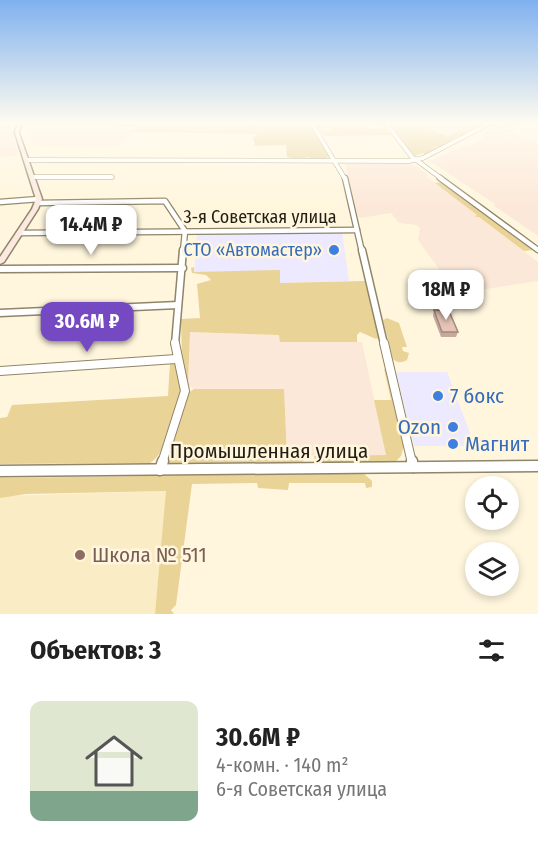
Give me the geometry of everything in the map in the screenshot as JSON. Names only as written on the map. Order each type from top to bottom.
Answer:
[{"type":"main road","points":[[0,262],[38,201],[33,177],[23,151]]},
{"type":"street","points":[[330,151],[344,174],[413,467]]},
{"type":"street","points":[[408,151],[416,160],[538,250]]},
{"type":"street","points":[[26,160],[416,160],[434,151]]},
{"type":"street","points":[[33,177],[112,177]]},
{"type":"street","points":[[0,202],[165,201],[185,231],[175,346],[176,359],[185,382],[185,391],[160,470]]},
{"type":"street","name":"3-я Советская улица","points":[[19,232],[357,230]]},
{"type":"street","points":[[0,269],[183,268]]},
{"type":"street","points":[[0,313],[178,305]]},
{"type":"street","points":[[0,371],[176,359]]},
{"type":"street","name":"Промышленная улица","points":[[0,471],[538,466]]},
{"type":"shaded area","points":[[0,151],[17,151],[18,155],[0,157]]},
{"type":"shaded area","points":[[286,151],[326,151],[330,157],[326,160],[287,157]]},
{"type":"shaded area","points":[[410,151],[434,151],[422,157],[424,153],[414,156]]},
{"type":"shaded area","points":[[453,151],[538,151],[538,236],[493,205],[495,204],[430,161]]},
{"type":"shaded area","points":[[345,164],[411,164],[420,168],[428,175],[426,176],[478,216],[476,217],[538,262],[538,281],[486,289],[454,290],[418,240],[420,228],[416,225],[399,223],[391,213],[360,218],[358,216]]},
{"type":"shaded area","points":[[442,182],[533,250],[524,251],[476,217],[477,215],[435,183]]},
{"type":"shaded area","points":[[342,231],[349,281],[280,283],[280,271],[194,272],[197,233]]},
{"type":"shaded area","points":[[194,267],[194,272],[280,270],[280,283],[365,281],[379,338],[376,339],[360,332],[357,335],[357,342],[280,342],[279,335],[190,332],[188,385],[182,360],[181,319],[200,318],[197,284],[211,280],[206,275],[192,273],[191,268]]},
{"type":"shaded area","points":[[387,318],[399,323],[407,347],[402,347],[403,351],[409,353],[405,361],[398,362],[393,359],[383,320]]},
{"type":"shaded area","points":[[190,332],[280,335],[280,342],[362,342],[386,455],[287,456],[284,389],[194,389],[188,385]]},
{"type":"shaded area","points":[[176,361],[182,381],[179,403],[168,439],[150,463],[0,464],[0,418],[7,417],[12,405],[168,396],[170,362]]},
{"type":"shaded area","points":[[384,369],[404,445],[401,456],[395,462],[315,463],[314,456],[386,455],[374,400],[391,400]]},
{"type":"shaded area","points":[[396,372],[447,372],[475,446],[414,446]]},
{"type":"shaded area","points":[[194,389],[284,389],[287,456],[305,456],[303,462],[167,463],[186,395]]},
{"type":"shaded area","points":[[363,473],[372,481],[372,487],[366,488],[365,483],[289,483],[288,490],[258,488],[257,483],[192,484],[176,605],[171,610],[174,614],[155,614],[166,491],[26,494],[0,498],[0,478]]},
{"type":"shaded area","name":"Школа № 511","points":[[167,491],[155,614],[0,614],[0,496]]},
{"type":"building","points":[[434,310],[449,311],[458,332],[442,332]]},
{"type":"waterway","points":[[447,472],[538,471]]},
{"type":"place","name":"СТО «Автомастер»","points":[[334,250]]},
{"type":"place","name":"7 бокс","points":[[438,396]]},
{"type":"place","name":"Ozon","points":[[453,427]]},
{"type":"place","name":"Магнит","points":[[453,444]]},
{"type":"place","name":"Школа № 511","points":[[80,555]]}]
